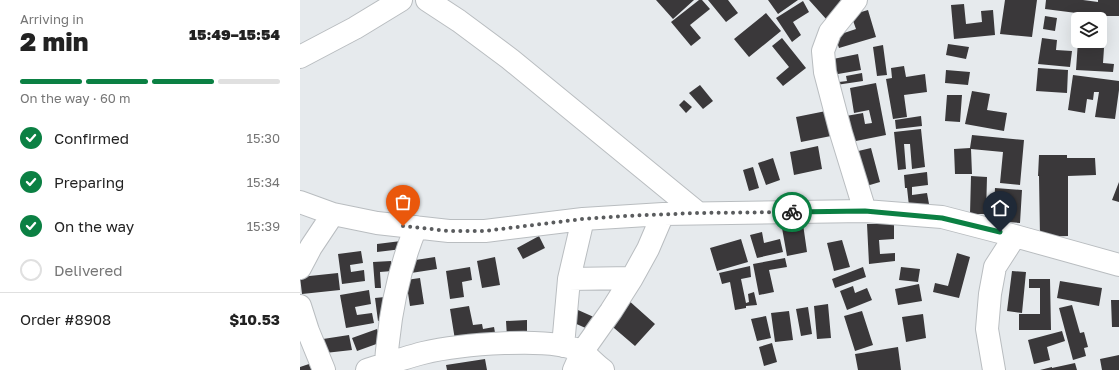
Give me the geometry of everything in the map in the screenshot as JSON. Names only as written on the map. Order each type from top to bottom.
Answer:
[{"type":"street","points":[[300,58],[355,28],[401,0]]},
{"type":"street","points":[[427,0],[460,21],[510,59],[698,213]]},
{"type":"street","points":[[856,0],[830,32],[823,51],[826,72],[841,133],[865,211]]},
{"type":"street","points":[[300,202],[333,214],[377,223],[449,231],[485,231],[583,219],[663,214],[865,211],[942,218],[1015,236],[1119,265]]},
{"type":"street","points":[[300,268],[311,247],[333,214]]},
{"type":"street","points":[[573,356],[611,311],[632,278],[648,250],[663,214]]},
{"type":"street","points":[[573,356],[569,279],[583,219]]},
{"type":"street","points":[[380,368],[389,332],[394,298],[406,252],[416,227]]},
{"type":"street","points":[[994,370],[987,329],[990,294],[995,267],[1015,236]]},
{"type":"street","points":[[569,279],[632,278]]},
{"type":"street","points":[[300,306],[308,331],[324,370]]},
{"type":"street","points":[[380,368],[424,353],[464,347],[535,343],[573,356],[603,370]]},
{"type":"building","points":[[656,0],[694,0],[673,19]]},
{"type":"building","points":[[699,0],[702,0],[710,9],[690,25],[701,38],[691,46],[671,22]]},
{"type":"building","points":[[708,0],[728,0],[738,13],[726,22]]},
{"type":"building","points":[[768,0],[798,0],[778,14]]},
{"type":"building","points":[[809,0],[849,0],[827,20]]},
{"type":"building","points":[[1005,0],[1037,0],[1032,37],[1000,34]]},
{"type":"building","points":[[1046,0],[1083,0],[1098,2],[1098,0],[1119,0],[1119,16],[1107,16],[1107,12],[1071,12],[1045,9]]},
{"type":"building","points":[[803,1],[809,12],[793,22],[801,35],[792,42],[776,18]]},
{"type":"building","points":[[964,4],[966,24],[982,22],[981,11],[993,10],[995,35],[954,39],[951,5]]},
{"type":"building","points":[[868,10],[876,37],[839,48],[835,36],[856,29],[851,15]]},
{"type":"building","points":[[766,13],[781,31],[749,57],[734,39]]},
{"type":"building","points":[[1045,16],[1057,18],[1055,31],[1043,29]]},
{"type":"building","points":[[782,38],[806,68],[783,86],[776,78],[789,67],[772,46]]},
{"type":"building","points":[[1042,38],[1057,40],[1056,50],[1072,51],[1070,67],[1038,64]]},
{"type":"building","points":[[948,44],[969,47],[966,59],[946,55]]},
{"type":"building","points":[[883,45],[887,75],[877,76],[873,47]]},
{"type":"building","points":[[1078,48],[1104,48],[1103,63],[1114,64],[1113,72],[1076,70]]},
{"type":"building","points":[[858,54],[861,70],[838,74],[839,82],[847,81],[846,76],[862,73],[863,81],[836,85],[828,60]]},
{"type":"building","points":[[904,66],[906,77],[925,74],[927,92],[904,95],[907,117],[893,119],[886,79],[892,78],[891,68]]},
{"type":"building","points":[[1038,68],[1068,70],[1067,93],[1036,91]]},
{"type":"building","points":[[946,70],[970,72],[968,85],[945,83]]},
{"type":"building","points":[[1073,75],[1119,81],[1115,119],[1095,117],[1099,92],[1094,92],[1093,100],[1087,99],[1085,113],[1068,110]]},
{"type":"building","points":[[876,83],[886,135],[851,142],[846,116],[863,113],[865,124],[872,123],[869,110],[854,113],[850,88]]},
{"type":"building","points":[[700,85],[713,101],[703,109],[689,93]]},
{"type":"building","points":[[972,91],[990,94],[987,110],[1007,113],[1004,131],[965,124]]},
{"type":"building","points":[[947,95],[962,95],[960,122],[945,121]]},
{"type":"building","points":[[684,100],[692,107],[686,113],[679,105]]},
{"type":"building","points":[[826,111],[831,136],[801,142],[796,117]]},
{"type":"building","points":[[921,116],[922,126],[896,129],[895,120]]},
{"type":"building","points":[[921,129],[925,167],[912,169],[910,144],[904,144],[906,169],[898,170],[894,132]]},
{"type":"building","points":[[972,135],[1024,140],[1020,185],[1000,183],[1003,152],[971,149],[972,174],[955,174],[954,149],[970,148]]},
{"type":"building","points":[[818,146],[822,169],[794,175],[790,152]]},
{"type":"building","points":[[871,148],[880,182],[863,187],[854,152]]},
{"type":"building","points":[[1039,155],[1067,155],[1067,158],[1095,158],[1096,175],[1068,176],[1068,236],[1040,237],[1038,176]]},
{"type":"building","points":[[773,158],[780,180],[766,185],[758,163]]},
{"type":"building","points":[[753,167],[759,188],[749,191],[743,170]]},
{"type":"building","points":[[927,172],[928,185],[912,187],[912,195],[927,193],[929,204],[909,206],[904,175]]},
{"type":"building","points":[[971,176],[987,177],[986,214],[970,214]]},
{"type":"building","points":[[1119,182],[1119,202],[1112,200]]},
{"type":"building","points":[[995,188],[1022,190],[1020,223],[1008,222],[1009,207],[994,206]]},
{"type":"building","points":[[803,224],[807,252],[787,256],[782,228]]},
{"type":"building","points":[[867,224],[894,224],[894,239],[879,240],[880,254],[895,253],[895,261],[869,264]]},
{"type":"building","points":[[762,232],[764,243],[780,239],[783,252],[757,258],[750,235]]},
{"type":"building","points":[[539,236],[545,248],[523,259],[517,248]]},
{"type":"building","points":[[741,239],[748,262],[717,271],[710,248]]},
{"type":"building","points":[[842,240],[850,267],[834,271],[827,243]]},
{"type":"building","points":[[401,241],[402,249],[377,252],[377,244]]},
{"type":"building","points":[[361,251],[363,263],[350,265],[351,272],[364,270],[365,281],[342,284],[338,254]]},
{"type":"building","points":[[957,253],[970,257],[959,298],[933,292],[935,283],[948,286]]},
{"type":"building","points":[[435,257],[437,269],[411,273],[409,261]]},
{"type":"building","points":[[495,257],[500,285],[482,288],[477,261]]},
{"type":"building","points":[[785,258],[787,267],[769,270],[774,292],[759,295],[753,264]]},
{"type":"building","points":[[391,261],[392,271],[380,272],[381,288],[375,288],[373,262]]},
{"type":"building","points":[[750,266],[751,277],[741,279],[746,303],[749,302],[748,294],[754,292],[757,305],[746,306],[746,308],[735,310],[730,282],[722,284],[719,273]]},
{"type":"building","points":[[470,267],[472,280],[462,282],[464,297],[450,299],[446,271]]},
{"type":"building","points":[[863,267],[866,277],[835,288],[832,279]]},
{"type":"building","points":[[901,267],[920,269],[918,282],[899,280]]},
{"type":"building","points":[[1012,271],[1026,272],[1022,313],[1007,311]]},
{"type":"building","points":[[338,273],[340,290],[302,294],[300,277]]},
{"type":"building","points":[[420,278],[424,304],[410,306],[406,280]]},
{"type":"building","points":[[1029,279],[1050,279],[1051,330],[1019,330],[1019,314],[1040,314],[1040,288],[1029,288]]},
{"type":"building","points":[[1060,281],[1102,288],[1099,306],[1057,298]]},
{"type":"building","points":[[919,284],[922,301],[898,305],[895,289]]},
{"type":"building","points":[[853,286],[855,293],[867,288],[872,300],[847,310],[840,291]]},
{"type":"building","points":[[369,290],[371,304],[355,307],[357,315],[372,313],[374,323],[346,328],[340,295]]},
{"type":"building","points":[[385,297],[388,319],[378,321],[375,298]]},
{"type":"building","points":[[627,299],[655,324],[635,346],[607,322]]},
{"type":"building","points":[[1111,300],[1119,300],[1119,327],[1112,327]]},
{"type":"building","points":[[828,304],[831,338],[817,339],[814,306]]},
{"type":"building","points":[[1072,305],[1080,333],[1084,332],[1088,347],[1084,348],[1086,356],[1073,360],[1059,308]]},
{"type":"building","points":[[469,306],[473,325],[482,324],[483,329],[494,327],[496,338],[456,346],[450,309]]},
{"type":"building","points":[[808,307],[812,334],[801,336],[796,309]]},
{"type":"building","points":[[578,310],[596,318],[590,330],[572,322]]},
{"type":"building","points":[[789,311],[793,340],[775,342],[771,313]]},
{"type":"building","points":[[862,311],[873,345],[855,351],[844,316]]},
{"type":"building","points":[[923,314],[926,338],[906,342],[902,317]]},
{"type":"building","points":[[766,316],[771,338],[757,341],[751,319]]},
{"type":"building","points":[[527,320],[527,336],[507,337],[506,321]]},
{"type":"building","points":[[377,329],[382,342],[357,351],[352,338]]},
{"type":"building","points":[[1062,331],[1065,341],[1047,347],[1050,360],[1034,364],[1028,340]]},
{"type":"building","points":[[349,335],[352,350],[325,353],[323,339]]},
{"type":"building","points":[[772,343],[777,362],[764,366],[759,347]]},
{"type":"building","points":[[898,347],[901,370],[858,370],[855,354]]},
{"type":"building","points":[[1119,355],[1119,370],[1102,370],[1100,359]]},
{"type":"building","points":[[485,359],[487,370],[447,370],[446,365]]},
{"type":"building","points":[[315,362],[318,370],[300,370],[300,367]]},
{"type":"building","points":[[1075,363],[1077,370],[1040,370],[1052,367]]},
{"type":"way so far","points":[[403,226],[449,231],[485,231],[583,219],[623,216],[698,213],[792,212]]},
{"type":"route","points":[[792,212],[865,211],[942,218],[1000,232]]}]
